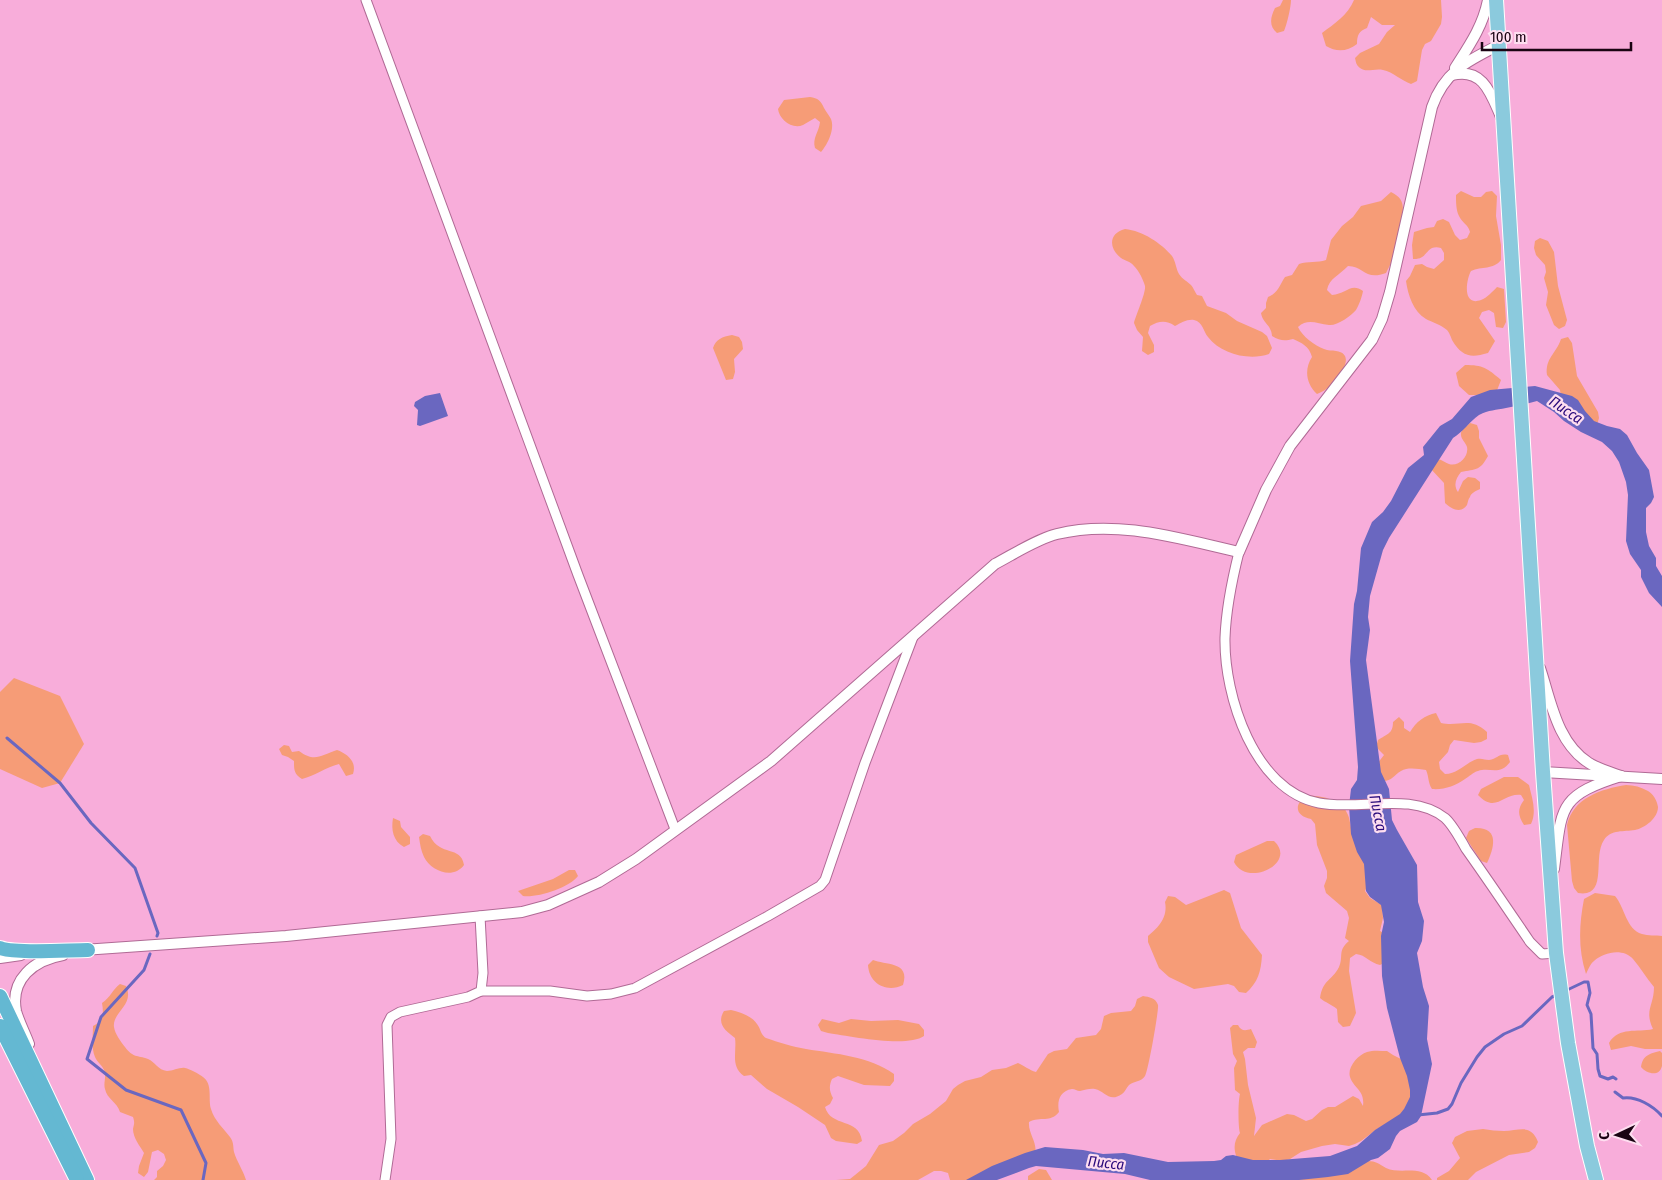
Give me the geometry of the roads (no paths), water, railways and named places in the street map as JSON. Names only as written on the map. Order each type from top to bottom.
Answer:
[{"type":"highway","points":[[0,948],[4,950],[88,950]]},
{"type":"highway","points":[[0,996],[74,1163],[77,1180]]},
{"type":"highway","points":[[0,1026],[74,1163]]},
{"type":"highway","points":[[0,1036],[74,1163],[87,1180]]},
{"type":"main road","points":[[1496,0],[1522,445],[1556,953],[1568,1043],[1587,1146],[1596,1180]]},
{"type":"street","points":[[366,0],[578,575],[675,830]]},
{"type":"street","points":[[1488,0],[1480,28],[1437,93],[1432,108],[1390,292],[1382,319],[1367,347],[1290,446],[1266,490],[1239,552],[1227,612],[1226,662],[1235,708],[1256,753],[1285,788],[1300,797],[1319,803],[1422,806],[1446,818],[1530,942],[1542,954],[1556,953]]},
{"type":"street","points":[[1449,77],[1464,64],[1499,45]]},
{"type":"street","points":[[1449,77],[1464,73],[1473,75],[1482,81],[1504,122]]},
{"type":"street","points":[[0,958],[286,936],[531,910],[548,905],[599,882],[636,859],[771,761],[995,564],[1025,548],[1056,534],[1117,528],[1146,532],[1239,552]]},
{"type":"street","points":[[385,1180],[391,1139],[387,1025],[391,1016],[400,1012],[468,997],[481,991],[550,991],[587,996],[611,994],[635,988],[776,912],[820,886],[825,880],[865,762],[913,637]]},
{"type":"street","points":[[1536,653],[1560,730],[1573,750],[1589,763],[1621,776]]},
{"type":"street","points":[[1543,772],[1662,780]]},
{"type":"street","points":[[1552,896],[1560,823],[1566,806],[1576,795],[1595,784],[1621,776]]},
{"type":"street","points":[[480,916],[483,973],[481,991]]},
{"type":"street","points":[[74,1163],[16,1012],[15,997],[21,979],[32,967],[41,961],[88,950]]},
{"type":"water","name":"Писса","points":[[1535,386],[1572,396],[1578,400],[1594,421],[1620,429],[1627,435],[1649,470],[1654,497],[1646,508],[1646,532],[1649,546],[1656,558],[1656,566],[1662,576],[1662,607],[1649,593],[1641,577],[1641,570],[1630,554],[1626,541],[1628,495],[1619,462],[1612,451],[1602,442],[1581,432],[1537,401],[1483,413],[1453,438],[1383,550],[1370,596],[1368,617],[1370,630],[1366,660],[1381,772],[1389,789],[1392,820],[1417,865],[1418,902],[1424,921],[1422,941],[1417,953],[1423,987],[1429,1006],[1427,1039],[1432,1064],[1421,1116],[1417,1122],[1400,1131],[1390,1149],[1378,1158],[1371,1160],[1348,1174],[1328,1177],[1299,1180],[1150,1180],[1125,1174],[1036,1166],[997,1180],[966,1180],[992,1166],[1045,1147],[1083,1150],[1103,1154],[1124,1153],[1168,1162],[1214,1161],[1233,1155],[1253,1160],[1330,1156],[1357,1146],[1404,1109],[1410,1097],[1410,1090],[1387,1008],[1382,976],[1381,936],[1384,922],[1381,905],[1370,897],[1366,891],[1364,864],[1357,852],[1351,834],[1349,806],[1351,789],[1357,780],[1358,767],[1350,661],[1354,604],[1361,548],[1372,522],[1391,501],[1408,468],[1424,455],[1423,447],[1440,426],[1452,419],[1471,397],[1490,390]]},
{"type":"water","points":[[440,393],[448,416],[420,426],[417,425],[418,410],[414,406],[415,402],[425,396]]},
{"type":"waterway","points":[[7,738],[60,783],[91,823],[135,868],[158,933],[157,936]]},
{"type":"waterway","points":[[150,954],[144,970],[101,1017],[87,1059],[126,1090],[181,1110],[206,1163],[203,1180]]},
{"type":"waterway","points":[[1565,991],[1588,982],[1590,993],[1587,1005],[1591,1014],[1593,1048],[1597,1054],[1600,1076],[1616,1079]]},
{"type":"waterway","points":[[1418,1115],[1437,1113],[1448,1109],[1461,1083],[1485,1047],[1504,1034],[1522,1026],[1552,997],[1557,995]]},
{"type":"waterway","points":[[1615,1092],[1623,1098],[1644,1102],[1662,1116]]}]
